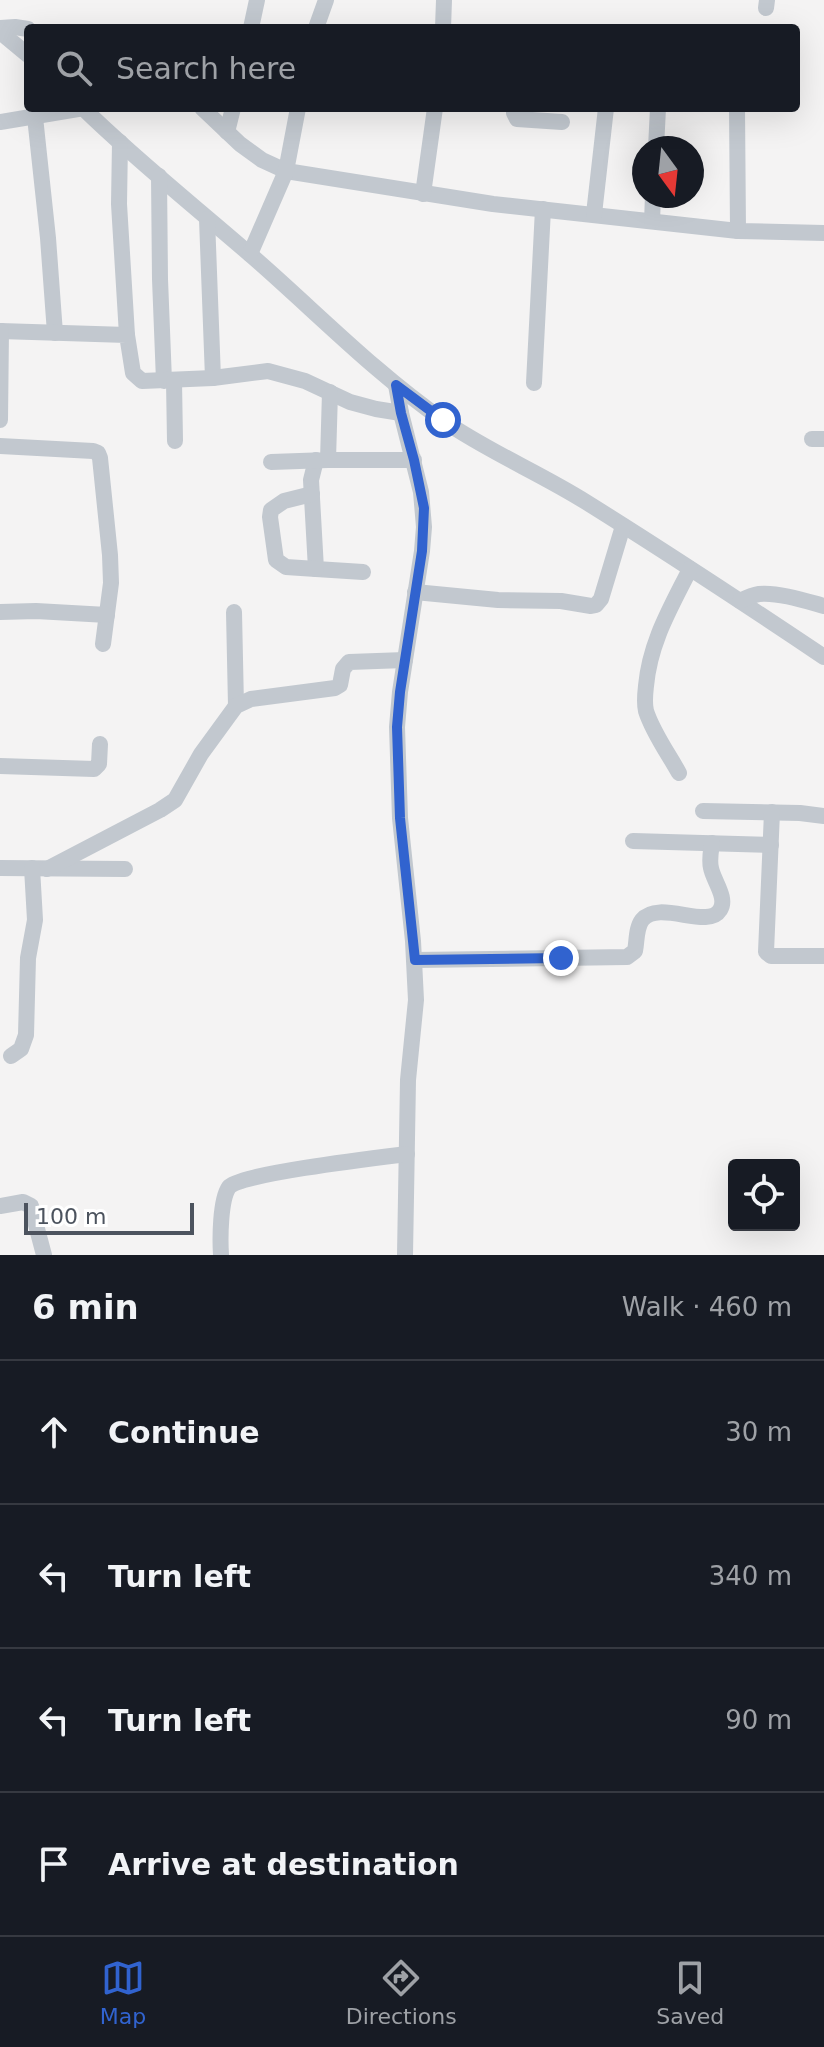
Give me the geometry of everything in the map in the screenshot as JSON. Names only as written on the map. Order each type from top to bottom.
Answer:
[{"type":"street","points":[[252,24],[257,0]]},
{"type":"street","points":[[317,24],[326,0]]},
{"type":"street","points":[[443,24],[444,0]]},
{"type":"street","points":[[0,30],[24,28]]},
{"type":"street","points":[[0,30],[24,51]]},
{"type":"street","points":[[0,122],[62,112]]},
{"type":"street","points":[[88,112],[396,385],[479,444],[583,500],[824,657]]},
{"type":"street","points":[[206,112],[262,160],[286,171],[423,194],[543,209],[738,231],[824,233]]},
{"type":"street","points":[[227,132],[232,112]]},
{"type":"street","points":[[250,254],[286,171],[297,112]]},
{"type":"street","points":[[423,194],[434,112]]},
{"type":"street","points":[[514,112],[517,119],[562,122]]},
{"type":"street","points":[[594,214],[606,112]]},
{"type":"street","points":[[657,136],[658,112]]},
{"type":"street","points":[[737,112],[738,231]]},
{"type":"street","points":[[35,117],[55,333]]},
{"type":"street","points":[[120,142],[119,204],[127,335],[136,377],[142,381],[169,381],[268,371],[305,381],[350,402],[401,413]]},
{"type":"street","points":[[159,176],[160,279],[175,441]]},
{"type":"street","points":[[652,221],[653,208]]},
{"type":"street","points":[[534,383],[543,209]]},
{"type":"street","points":[[207,219],[213,378]]},
{"type":"street","points":[[0,420],[1,331],[127,335]]},
{"type":"street","points":[[396,385],[421,492],[424,527],[397,727],[400,818],[415,960],[416,1000],[408,1080],[405,1255]]},
{"type":"street","points":[[316,569],[311,480],[322,460],[330,392]]},
{"type":"street","points":[[0,446],[98,453],[111,583],[103,644]]},
{"type":"street","points":[[271,462],[414,460]]},
{"type":"street","points":[[312,494],[278,504],[271,510],[276,560],[286,567],[363,572]]},
{"type":"street","points":[[415,592],[596,605],[601,599],[623,526]]},
{"type":"street","points":[[679,773],[651,723],[645,709],[645,698],[648,666],[658,631],[690,569]]},
{"type":"street","points":[[740,601],[765,594],[824,606]]},
{"type":"street","points":[[0,612],[107,615]]},
{"type":"street","points":[[234,612],[236,706]]},
{"type":"street","points":[[40,868],[175,800],[201,754],[236,706],[251,699],[335,688],[340,685],[343,669],[349,662],[405,660]]},
{"type":"street","points":[[0,766],[94,769],[99,764],[100,744]]},
{"type":"street","points":[[703,811],[824,816]]},
{"type":"street","points":[[772,812],[766,952],[771,956],[824,956]]},
{"type":"street","points":[[633,841],[771,845]]},
{"type":"street","points":[[415,960],[627,957],[635,951],[639,925],[646,916],[662,912],[704,916],[719,913],[722,901],[710,862],[712,843]]},
{"type":"street","points":[[0,868],[125,869]]},
{"type":"street","points":[[11,1056],[21,1049],[26,1035],[28,958],[40,868]]},
{"type":"street","points":[[221,1255],[219,1241],[225,1199],[228,1188],[234,1183],[261,1176],[407,1154]]},
{"type":"street","points":[[0,1206],[23,1202],[31,1206],[44,1255]]},
{"type":"route","points":[[443,420],[396,385],[424,508],[422,551],[397,727],[400,818],[415,960],[561,958]]}]
